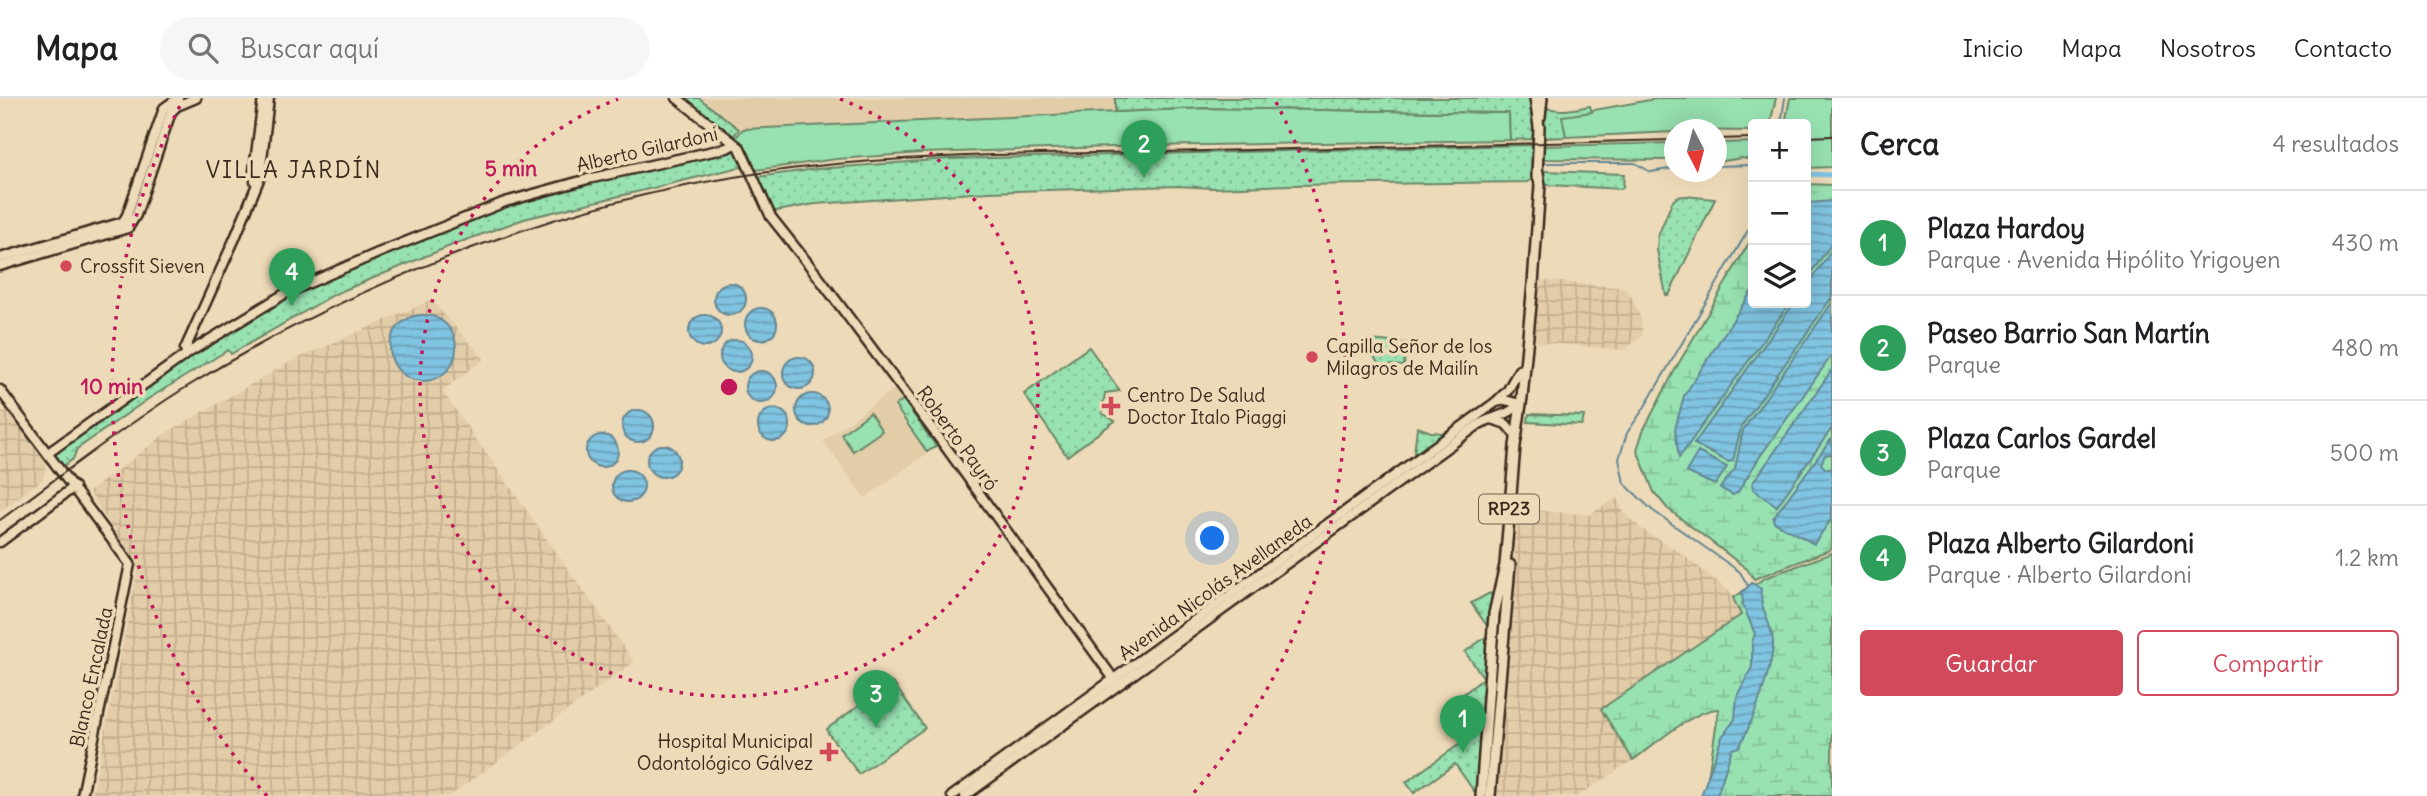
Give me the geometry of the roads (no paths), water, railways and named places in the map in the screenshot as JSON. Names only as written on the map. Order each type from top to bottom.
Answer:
[{"type":"main road","name":"RP23","points":[[1535,98],[1539,127]]},
{"type":"main road","name":"RP23","points":[[1520,404],[1517,397],[1538,173],[1542,98]]},
{"type":"main road","name":"RP23","points":[[1481,796],[1488,789],[1494,676],[1494,614],[1505,565],[1522,397],[1534,274],[1540,185],[1538,173]]},
{"type":"street","points":[[0,258],[123,222],[164,108],[178,98]]},
{"type":"street","points":[[0,266],[128,228],[136,215],[171,112],[177,106],[196,98]]},
{"type":"street","points":[[256,188],[254,171],[263,98]]},
{"type":"street","points":[[188,353],[185,349],[260,177],[269,98]]},
{"type":"street","name":"Roberto Payró","points":[[677,98],[745,156],[768,213],[945,446],[1116,682]]},
{"type":"street","name":"Alberto Gilardoni","points":[[47,453],[188,353],[286,293],[505,202],[588,179],[727,148],[734,144]]},
{"type":"street","name":"Avenida Nicolás Avellaneda","points":[[965,796],[1496,402],[1508,390],[1519,370]]},
{"type":"street","points":[[0,390],[74,487],[0,542]]},
{"type":"street","points":[[1496,402],[1508,400],[1520,404]]},
{"type":"street","name":"Avenida Nicolás Avellaneda","points":[[952,796],[1478,425],[1489,418],[1505,415],[1520,404]]},
{"type":"street","points":[[1489,418],[1506,424],[1517,438]]},
{"type":"street","name":"Blanco Encalada","points":[[74,487],[130,564],[82,796]]},
{"type":"water","points":[[1832,201],[1832,243],[1811,273],[1811,245],[1811,203]]},
{"type":"water","points":[[1832,250],[1832,297],[1741,427],[1733,461],[1728,462],[1694,444],[1790,308],[1811,308],[1811,280]]},
{"type":"water","points":[[730,283],[742,287],[746,299],[742,311],[730,315],[718,311],[714,299],[718,287]]},
{"type":"water","points":[[1748,297],[1748,308],[1786,308],[1679,458],[1675,429],[1684,396]]},
{"type":"water","points":[[1832,303],[1832,355],[1738,492],[1733,495],[1720,488],[1735,469],[1743,430]]},
{"type":"water","points":[[761,308],[773,312],[777,324],[773,336],[761,340],[749,336],[745,324],[749,312]]},
{"type":"water","points":[[423,315],[436,318],[446,325],[453,335],[456,348],[453,361],[446,371],[436,378],[423,381],[410,378],[400,371],[393,361],[390,348],[393,335],[400,325],[410,318]]},
{"type":"water","points":[[705,315],[717,319],[721,331],[717,343],[705,347],[693,343],[689,331],[693,319]]},
{"type":"water","points":[[736,340],[748,344],[752,356],[748,368],[736,372],[724,368],[720,356],[724,344]]},
{"type":"water","points":[[799,357],[811,361],[815,373],[811,385],[799,389],[787,385],[783,373],[787,361]]},
{"type":"water","points":[[1832,370],[1832,428],[1777,506],[1753,489],[1752,484]]},
{"type":"water","points":[[761,371],[773,375],[777,387],[773,399],[761,403],[749,399],[745,387],[749,375]]},
{"type":"water","points":[[812,394],[824,398],[828,410],[824,422],[812,426],[800,422],[796,410],[800,398]]},
{"type":"water","points":[[774,409],[786,413],[790,425],[786,437],[774,441],[762,437],[758,425],[762,413]]},
{"type":"water","points":[[638,410],[650,414],[654,426],[650,438],[638,442],[626,438],[622,426],[626,414]]},
{"type":"water","points":[[602,435],[614,439],[618,451],[614,463],[602,467],[590,463],[586,451],[590,439]]},
{"type":"water","points":[[1832,438],[1832,454],[1825,455],[1821,464],[1826,469],[1832,469],[1832,518],[1814,544],[1774,522],[1773,518]]},
{"type":"water","points":[[663,445],[675,449],[679,461],[675,473],[663,477],[651,473],[647,461],[651,449]]},
{"type":"water","points":[[1698,452],[1727,467],[1715,485],[1686,472]]},
{"type":"water","points":[[628,470],[640,474],[644,486],[640,498],[628,502],[616,498],[612,486],[616,474]]},
{"type":"water","points":[[1752,583],[1761,589],[1762,603],[1772,635],[1770,665],[1744,737],[1739,747],[1732,749],[1717,796],[1701,796],[1722,737],[1735,719],[1737,696],[1752,667],[1752,642],[1755,634],[1743,605],[1742,592]]},
{"type":"waterway","points":[[1782,119],[1785,98]]},
{"type":"waterway","points":[[1543,163],[1635,163],[1651,172],[1664,170]]},
{"type":"waterway","points":[[1727,166],[1748,165]]},
{"type":"waterway","points":[[1811,174],[1832,175]]},
{"type":"waterway","points":[[1748,231],[1627,433],[1619,459],[1624,483],[1652,510],[1740,572],[1748,586]]},
{"type":"railway","points":[[1811,137],[1832,136]]},
{"type":"railway","points":[[1727,139],[1748,138]]},
{"type":"railway","points":[[0,520],[157,406],[221,366],[304,321],[390,281],[478,246],[597,207],[673,189],[788,169],[910,159],[1664,140]]},
{"type":"place","name":"Paseo Barrio San Martín","points":[[1144,178]]},
{"type":"place","name":"Crossfit Sieven","points":[[66,266]]},
{"type":"place","name":"Plaza Alberto Gilardoni","points":[[292,306]]},
{"type":"place","name":"Capilla Señor de los Milagros de Mailín","points":[[1312,357]]},
{"type":"place","name":"Centro De Salud Doctor Italo Piaggi","points":[[1111,406]]},
{"type":"place","name":"Plaza Carlos Gardel","points":[[876,728]]},
{"type":"place","name":"Hospital Municipal Odontológico Gálvez","points":[[829,752]]},
{"type":"place","name":"Plaza Hardoy","points":[[1463,753]]},
{"type":"district","name":"VILLA JARDÍN","points":[[294,170]]}]
